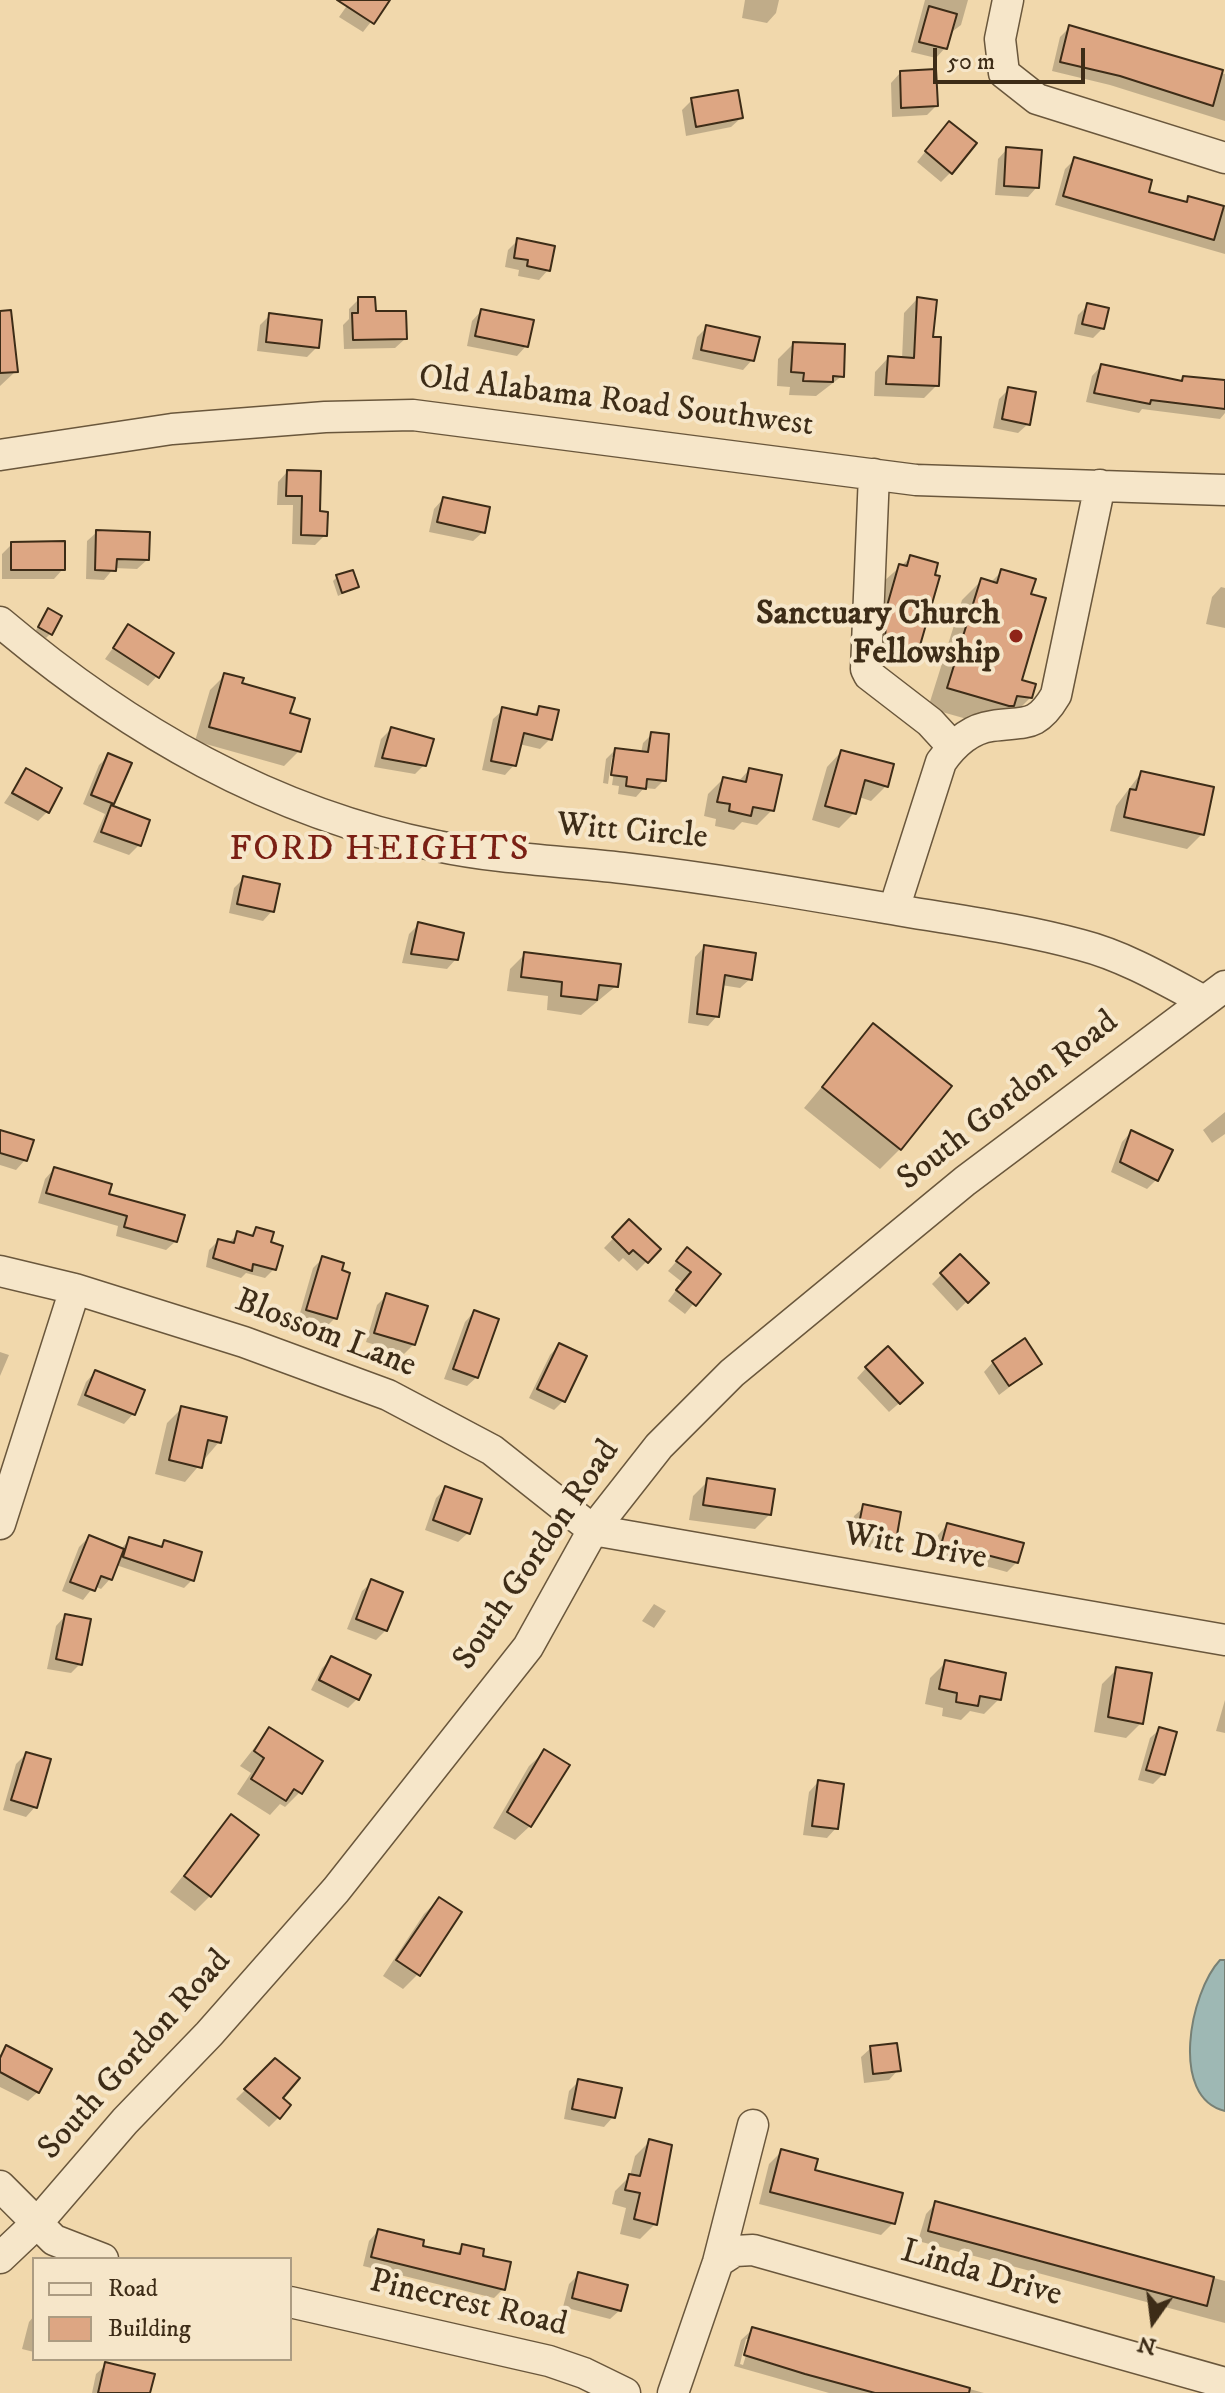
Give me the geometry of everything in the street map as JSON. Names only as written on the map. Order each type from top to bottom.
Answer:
[{"type":"street","points":[[1008,0],[1000,39],[1004,73],[1037,99],[1225,158]]},
{"type":"street","name":"Old Alabama Road Southwest","points":[[0,455],[172,429],[325,417],[413,415],[955,483],[1225,490]]},
{"type":"street","points":[[874,474],[866,669],[869,675],[930,722],[952,746]]},
{"type":"street","points":[[894,909],[941,762],[952,746],[964,737],[991,726],[1029,723],[1049,707],[1056,695],[1100,485]]},
{"type":"street","name":"Witt Circle","points":[[0,622],[67,678],[177,750],[261,793],[354,826],[434,846],[518,861],[756,884],[1083,945],[1152,974],[1215,994]]},
{"type":"street","name":"South Gordon Road","points":[[0,2258],[38,2222],[125,2121],[209,2034],[326,1901],[426,1779],[528,1647],[593,1530],[659,1446],[732,1373],[965,1181],[1215,994]]},
{"type":"street","name":"Blossom Lane","points":[[0,1271],[75,1289],[244,1342],[388,1395],[492,1450],[593,1530]]},
{"type":"street","points":[[0,1524],[75,1289]]},
{"type":"street","name":"Witt Drive","points":[[593,1530],[1225,1640]]},
{"type":"street","points":[[673,2393],[718,2262],[753,2125]]},
{"type":"street","points":[[0,2186],[54,2240],[98,2257]]},
{"type":"street","name":"Linda Drive","points":[[718,2262],[735,2251],[753,2250],[1225,2383]]},
{"type":"street","name":"Pinecrest Road","points":[[292,2302],[549,2361],[584,2373],[625,2393]]},
{"type":"water","points":[[1220,1960],[1225,1960],[1225,2111],[1207,2102],[1196,2086],[1190,2043],[1200,1995]]},
{"type":"building","points":[[337,0],[390,0],[374,24]]},
{"type":"building","points":[[929,6],[957,14],[947,49],[919,42]]},
{"type":"building","points":[[1069,25],[1223,70],[1213,106],[1120,76],[1060,62]]},
{"type":"building","points":[[936,69],[938,106],[901,108],[900,71]]},
{"type":"building","points":[[738,90],[743,118],[696,127],[691,98]]},
{"type":"building","points":[[949,121],[977,143],[952,174],[925,151]]},
{"type":"building","points":[[1006,147],[1042,150],[1039,188],[1004,186]]},
{"type":"building","points":[[1074,157],[1152,180],[1149,192],[1187,202],[1188,196],[1224,206],[1214,240],[1063,196]]},
{"type":"building","points":[[517,238],[555,246],[550,271],[527,266],[528,260],[514,258]]},
{"type":"building","points":[[358,297],[375,297],[376,311],[406,311],[407,339],[353,340],[352,313],[358,313]]},
{"type":"building","points":[[917,297],[937,300],[933,337],[941,337],[939,386],[886,384],[888,356],[914,358]]},
{"type":"building","points":[[1087,303],[1109,308],[1104,329],[1082,324]]},
{"type":"building","points":[[481,309],[534,320],[528,347],[475,336]]},
{"type":"building","points":[[11,310],[18,372],[0,373],[0,311]]},
{"type":"building","points":[[269,313],[322,320],[319,348],[266,342]]},
{"type":"building","points":[[706,325],[760,337],[754,361],[701,350]]},
{"type":"building","points":[[793,342],[845,344],[844,377],[833,376],[833,382],[803,381],[804,373],[791,372]]},
{"type":"building","points":[[1101,364],[1182,381],[1183,376],[1225,380],[1225,409],[1151,400],[1150,404],[1094,393]]},
{"type":"building","points":[[1008,387],[1036,392],[1030,425],[1002,419]]},
{"type":"building","points":[[287,470],[321,471],[320,511],[328,512],[327,536],[301,535],[302,496],[286,496]]},
{"type":"building","points":[[443,497],[490,507],[485,533],[437,522]]},
{"type":"building","points":[[96,530],[150,532],[149,560],[117,559],[116,571],[95,570]]},
{"type":"building","points":[[65,541],[65,570],[11,570],[11,542]]},
{"type":"building","points":[[910,555],[938,563],[935,575],[940,576],[919,649],[885,640],[887,606],[899,564],[907,566]]},
{"type":"building","points":[[1001,569],[1036,579],[1031,594],[1046,598],[1022,680],[1036,684],[1032,698],[1017,696],[1014,706],[947,688],[981,578],[997,583]]},
{"type":"building","points":[[353,570],[359,587],[342,593],[336,575]]},
{"type":"building","points":[[48,608],[62,616],[52,635],[38,627]]},
{"type":"building","points":[[128,624],[174,653],[159,678],[113,648]]},
{"type":"building","points":[[224,673],[244,678],[242,683],[295,698],[290,713],[310,719],[301,752],[209,727]]},
{"type":"building","points":[[539,706],[559,710],[552,740],[524,733],[516,766],[491,761],[502,707],[537,715]]},
{"type":"building","points":[[391,727],[434,739],[426,766],[382,758]]},
{"type":"building","points":[[651,732],[669,734],[666,781],[647,779],[646,789],[626,786],[627,777],[611,775],[615,748],[648,752]]},
{"type":"building","points":[[841,750],[894,764],[888,787],[865,780],[856,814],[825,806]]},
{"type":"building","points":[[108,753],[132,763],[114,804],[91,795]]},
{"type":"building","points":[[26,768],[62,788],[49,813],[12,793]]},
{"type":"building","points":[[749,768],[782,775],[774,811],[753,807],[751,816],[729,811],[730,804],[717,802],[723,777],[746,782]]},
{"type":"building","points":[[1141,771],[1214,787],[1204,835],[1124,817],[1130,789],[1136,790]]},
{"type":"building","points":[[111,805],[150,820],[141,846],[101,832]]},
{"type":"building","points":[[243,876],[280,884],[274,912],[237,904]]},
{"type":"building","points":[[418,922],[464,933],[458,960],[411,954]]},
{"type":"building","points":[[704,945],[756,953],[752,980],[725,975],[719,1017],[697,1014]]},
{"type":"building","points":[[524,952],[621,964],[618,987],[599,985],[597,1000],[561,996],[562,982],[521,977]]},
{"type":"building","points":[[873,1023],[952,1086],[901,1150],[822,1087]]},
{"type":"building","points":[[0,1130],[34,1140],[27,1161],[0,1153]]},
{"type":"building","points":[[1131,1130],[1173,1150],[1158,1181],[1120,1162]]},
{"type":"building","points":[[54,1167],[112,1184],[109,1194],[185,1215],[177,1242],[124,1227],[127,1216],[46,1193]]},
{"type":"building","points":[[629,1219],[661,1249],[648,1263],[633,1250],[629,1254],[612,1237]]},
{"type":"building","points":[[256,1227],[274,1232],[271,1242],[283,1246],[276,1270],[253,1264],[252,1271],[213,1258],[218,1239],[234,1243],[237,1231],[253,1236]]},
{"type":"building","points":[[687,1247],[721,1274],[696,1306],[676,1290],[691,1272],[676,1261]]},
{"type":"building","points":[[960,1254],[989,1283],[968,1303],[940,1273]]},
{"type":"building","points":[[322,1256],[344,1263],[342,1270],[350,1273],[337,1319],[306,1310]]},
{"type":"building","points":[[386,1293],[428,1306],[415,1345],[374,1333]]},
{"type":"building","points":[[474,1310],[499,1319],[478,1378],[453,1369]]},
{"type":"building","points":[[1025,1338],[1042,1364],[1009,1386],[992,1361]]},
{"type":"building","points":[[559,1343],[587,1356],[565,1402],[537,1389]]},
{"type":"building","points":[[888,1346],[923,1383],[900,1404],[865,1367]]},
{"type":"building","points":[[95,1370],[145,1390],[135,1415],[85,1395]]},
{"type":"building","points":[[181,1406],[227,1417],[221,1443],[208,1440],[202,1468],[169,1460]]},
{"type":"building","points":[[707,1478],[775,1489],[771,1515],[703,1505]]},
{"type":"building","points":[[445,1486],[482,1499],[470,1534],[433,1520]]},
{"type":"building","points":[[863,1504],[901,1512],[896,1541],[857,1534]]},
{"type":"building","points":[[947,1523],[1024,1543],[1018,1563],[959,1548],[958,1554],[940,1549]]},
{"type":"building","points":[[89,1535],[124,1549],[112,1580],[101,1576],[95,1591],[70,1582]]},
{"type":"building","points":[[129,1537],[162,1547],[164,1540],[202,1552],[194,1581],[123,1557]]},
{"type":"building","points":[[371,1579],[403,1592],[387,1631],[356,1619]]},
{"type":"building","points":[[65,1614],[91,1619],[82,1665],[56,1659]]},
{"type":"building","points":[[331,1656],[371,1675],[359,1700],[319,1680]]},
{"type":"building","points":[[945,1660],[1006,1673],[1001,1700],[980,1696],[978,1706],[956,1702],[957,1693],[939,1689]]},
{"type":"building","points":[[1116,1667],[1152,1673],[1143,1724],[1108,1717]]},
{"type":"building","points":[[269,1727],[323,1761],[302,1794],[294,1789],[286,1801],[251,1779],[264,1758],[254,1751]]},
{"type":"building","points":[[1159,1727],[1177,1732],[1165,1775],[1146,1770]]},
{"type":"building","points":[[544,1749],[570,1765],[531,1827],[507,1812]]},
{"type":"building","points":[[26,1752],[51,1759],[37,1808],[11,1800]]},
{"type":"building","points":[[818,1780],[844,1784],[838,1829],[812,1826]]},
{"type":"building","points":[[231,1814],[259,1835],[211,1897],[184,1876]]},
{"type":"building","points":[[439,1897],[462,1912],[420,1976],[396,1960]]},
{"type":"building","points":[[897,2043],[901,2071],[873,2074],[870,2046]]},
{"type":"building","points":[[6,2045],[52,2069],[39,2093],[0,2072],[0,2058]]},
{"type":"building","points":[[275,2058],[300,2078],[283,2098],[291,2105],[280,2119],[244,2089]]},
{"type":"building","points":[[578,2079],[622,2088],[615,2118],[572,2109]]},
{"type":"building","points":[[649,2139],[672,2145],[657,2225],[634,2219],[640,2193],[625,2190],[629,2174],[640,2176]]},
{"type":"building","points":[[781,2149],[818,2159],[815,2170],[903,2193],[895,2224],[770,2192]]},
{"type":"building","points":[[935,2201],[1214,2277],[1207,2306],[928,2231]]},
{"type":"building","points":[[378,2229],[424,2240],[423,2246],[460,2254],[462,2244],[484,2249],[483,2256],[511,2262],[505,2290],[371,2257]]},
{"type":"building","points":[[578,2272],[628,2285],[621,2311],[572,2298]]},
{"type":"building","points":[[752,2327],[970,2388],[969,2393],[875,2393],[805,2374],[744,2355]]},
{"type":"building","points":[[105,2362],[155,2374],[150,2393],[98,2393]]},
{"type":"place","name":"Sanctuary Church Fellowship","points":[[1016,636]]},
{"type":"district","name":"FORD HEIGHTS","points":[[380,852]]}]
